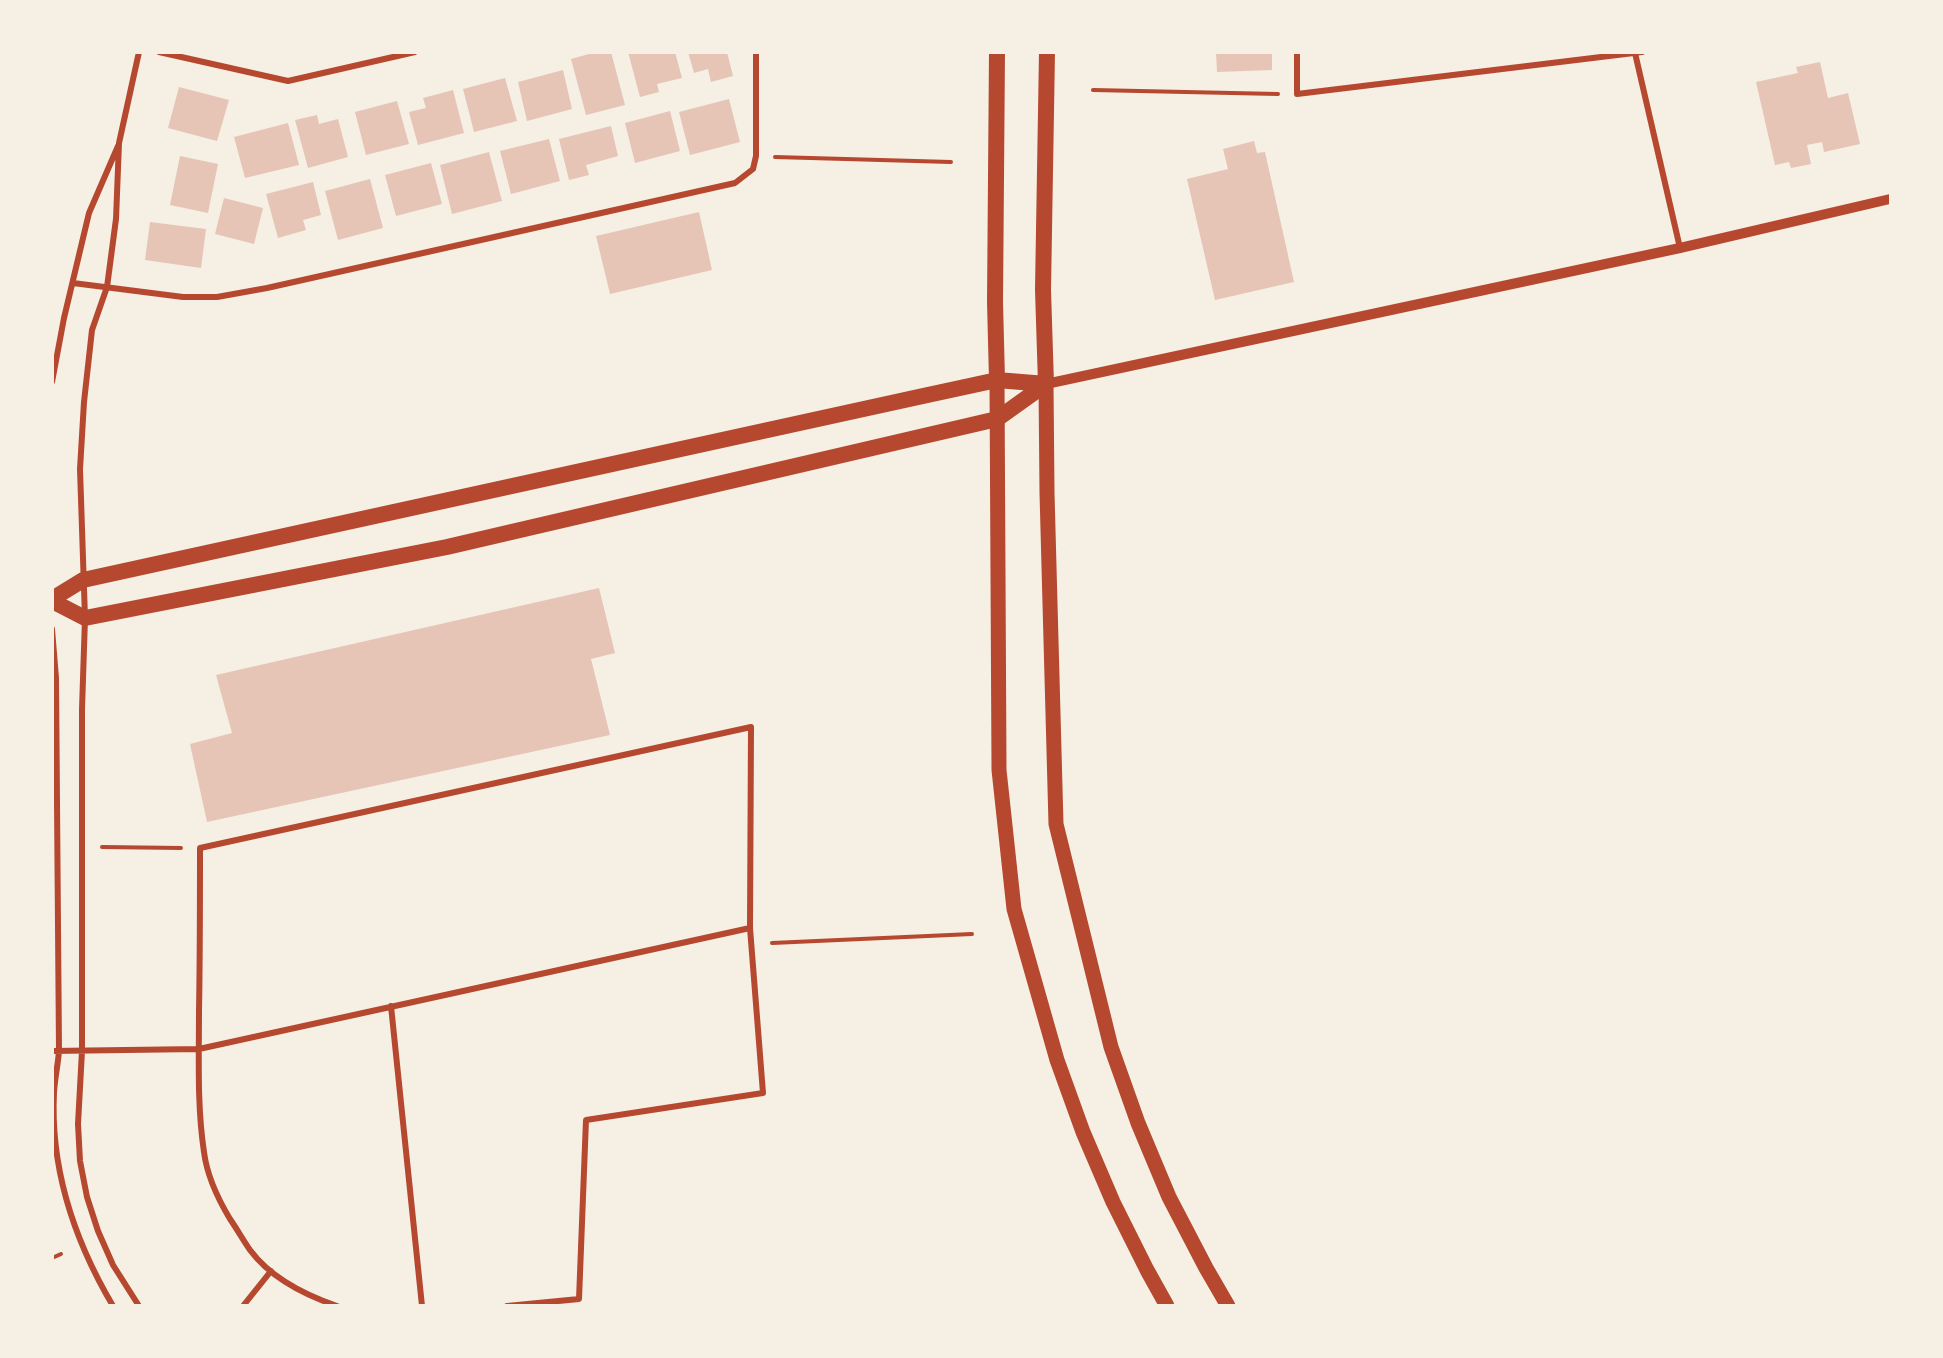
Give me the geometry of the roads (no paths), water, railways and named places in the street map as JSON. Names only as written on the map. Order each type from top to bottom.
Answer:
[{"type":"highway","points":[[997,52],[995,302],[997,380]]},
{"type":"highway","points":[[1046,384],[1043,290],[1047,52]]},
{"type":"highway","points":[[997,380],[1046,384],[997,419],[447,547],[85,618],[52,600],[83,580],[997,380]]},
{"type":"main road","points":[[997,380],[999,770],[1014,909],[1057,1060],[1083,1132],[1113,1202],[1167,1305]]},
{"type":"main road","points":[[1046,384],[1056,824],[1111,1047],[1138,1123],[1169,1197],[1206,1269],[1228,1305]]},
{"type":"street","points":[[139,52],[119,143],[116,219],[107,287],[92,330],[80,469],[85,618],[82,709],[82,1050],[78,1124],[87,1197],[98,1231],[113,1265],[139,1305]]},
{"type":"street","points":[[159,52],[288,81],[416,52]]},
{"type":"street","points":[[72,283],[183,297],[217,297],[267,288],[735,183],[753,169],[756,156],[756,52]]},
{"type":"street","points":[[1297,52],[1297,94],[1639,53],[1680,248]]},
{"type":"street","points":[[52,382],[64,318],[89,213],[119,143]]},
{"type":"street","points":[[1046,384],[1680,248],[1890,199]]},
{"type":"street","points":[[52,629],[56,678],[54,1127],[66,1202],[78,1238],[113,1305]]},
{"type":"street","points":[[337,1305],[320,1300],[294,1287],[271,1271],[251,1252],[222,1206],[212,1181],[204,1154],[201,1127],[200,848],[751,727],[750,928],[763,1093],[586,1120],[579,1299],[507,1305]]},
{"type":"street","points":[[56,1051],[199,1049],[750,928]]},
{"type":"street","points":[[391,1006],[422,1305]]},
{"type":"street","points":[[243,1305],[271,1271]]}]
